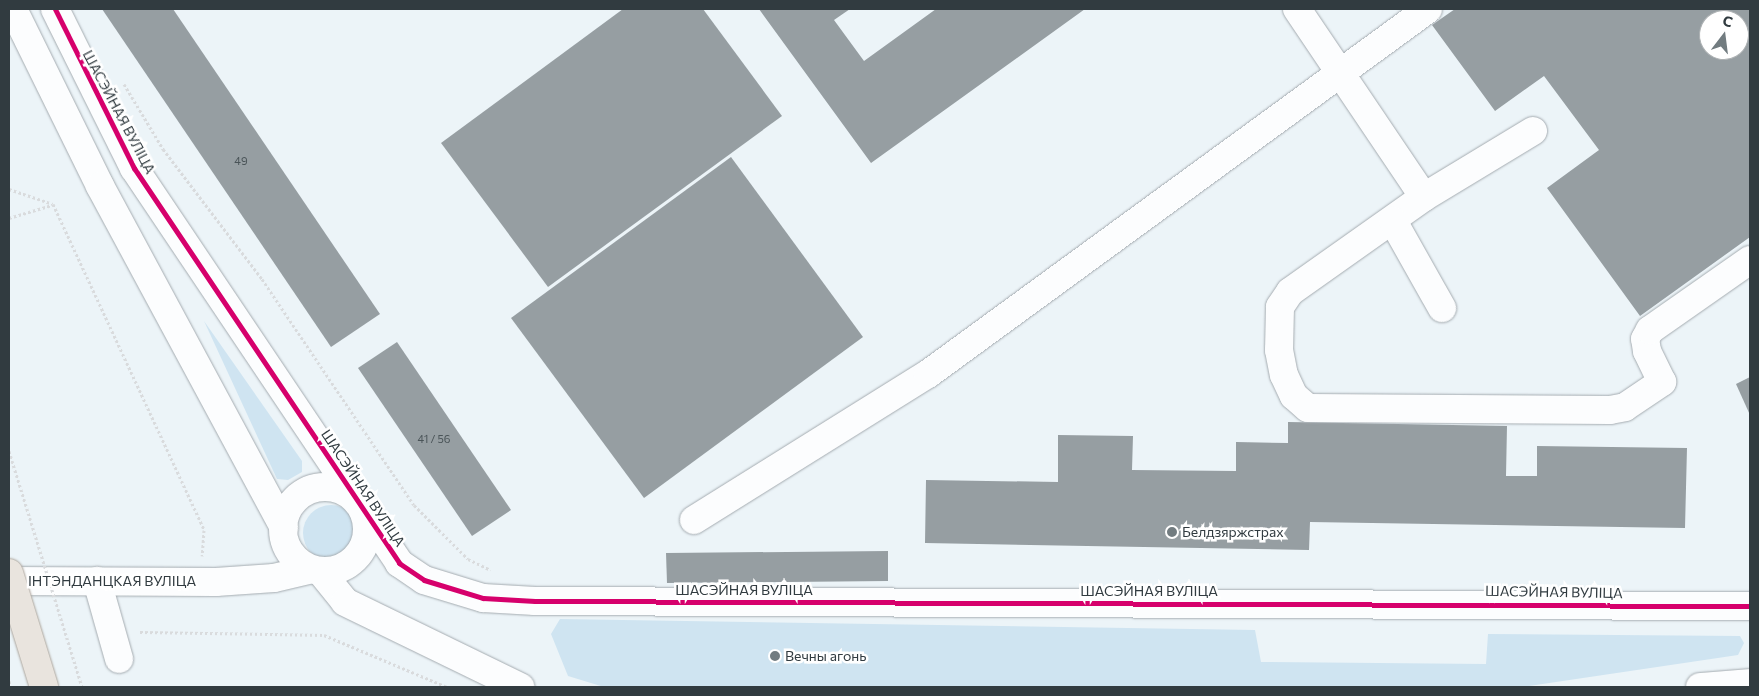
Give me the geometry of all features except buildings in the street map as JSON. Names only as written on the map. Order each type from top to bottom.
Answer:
[{"type":"main road","points":[[9,573],[44,687]]},
{"type":"street","points":[[13,9],[100,186],[285,536],[290,554],[315,571],[346,602],[520,687]]},
{"type":"street","name":"ШАСЭЙНАЯ ВУЛІЦА","points":[[55,9],[134,168],[399,563],[424,580],[483,598],[1750,606]]},
{"type":"street","points":[[1297,9],[1342,71],[1424,197]]},
{"type":"street","points":[[694,520],[928,374],[1428,9]]},
{"type":"street","points":[[1533,130],[1424,197],[1393,221],[1290,292],[1280,307],[1277,326],[1284,375],[1294,396],[1308,408],[1590,410],[1625,407],[1662,382],[1645,339],[1650,330],[1750,260]]},
{"type":"street","points":[[1393,221],[1442,308]]},
{"type":"street","name":"ШАСЭЙНАЯ ВУЛІЦА","points":[[285,536],[292,502],[318,487],[348,493],[361,505],[368,535],[360,554],[351,564],[315,571]]},
{"type":"street","name":"ІНТЭНДАНЦКАЯ ВУЛІЦА","points":[[9,581],[97,581],[208,573],[251,574],[285,536]]},
{"type":"street","name":"ІНТЭНДАНЦКАЯ ВУЛІЦА","points":[[208,573],[274,578],[315,571]]},
{"type":"street","points":[[97,581],[119,659]]},
{"type":"street","points":[[1700,687],[1748,682]]},
{"type":"path","points":[[9,189],[53,204],[204,530],[208,573]]},
{"type":"path","points":[[9,218],[53,204]]},
{"type":"path","points":[[9,451],[82,687]]},
{"type":"path","points":[[112,632],[324,635],[447,687]]},
{"type":"path","points":[[9,682],[10,687]]},
{"type":"shaded area","points":[[204,321],[302,461],[302,472],[288,480],[277,479]]},
{"type":"shaded area","points":[[331,505],[342,507],[351,513],[357,522],[359,533],[357,544],[351,553],[342,559],[331,561],[320,559],[311,553],[305,544],[303,533],[305,522],[311,513],[320,507]]},
{"type":"shaded area","points":[[560,619],[1255,630],[1261,662],[1486,664],[1488,634],[1740,636],[1744,643],[1738,655],[1522,687],[604,687],[568,676],[551,634]]},
{"type":"cycle path","points":[[55,9],[134,168],[399,563],[424,580],[483,598],[535,601],[1750,606]]},
{"type":"place","name":"Белдзяржстрах","points":[[1172,532]]},
{"type":"place","name":"Вечны агонь","points":[[775,656]]}]
